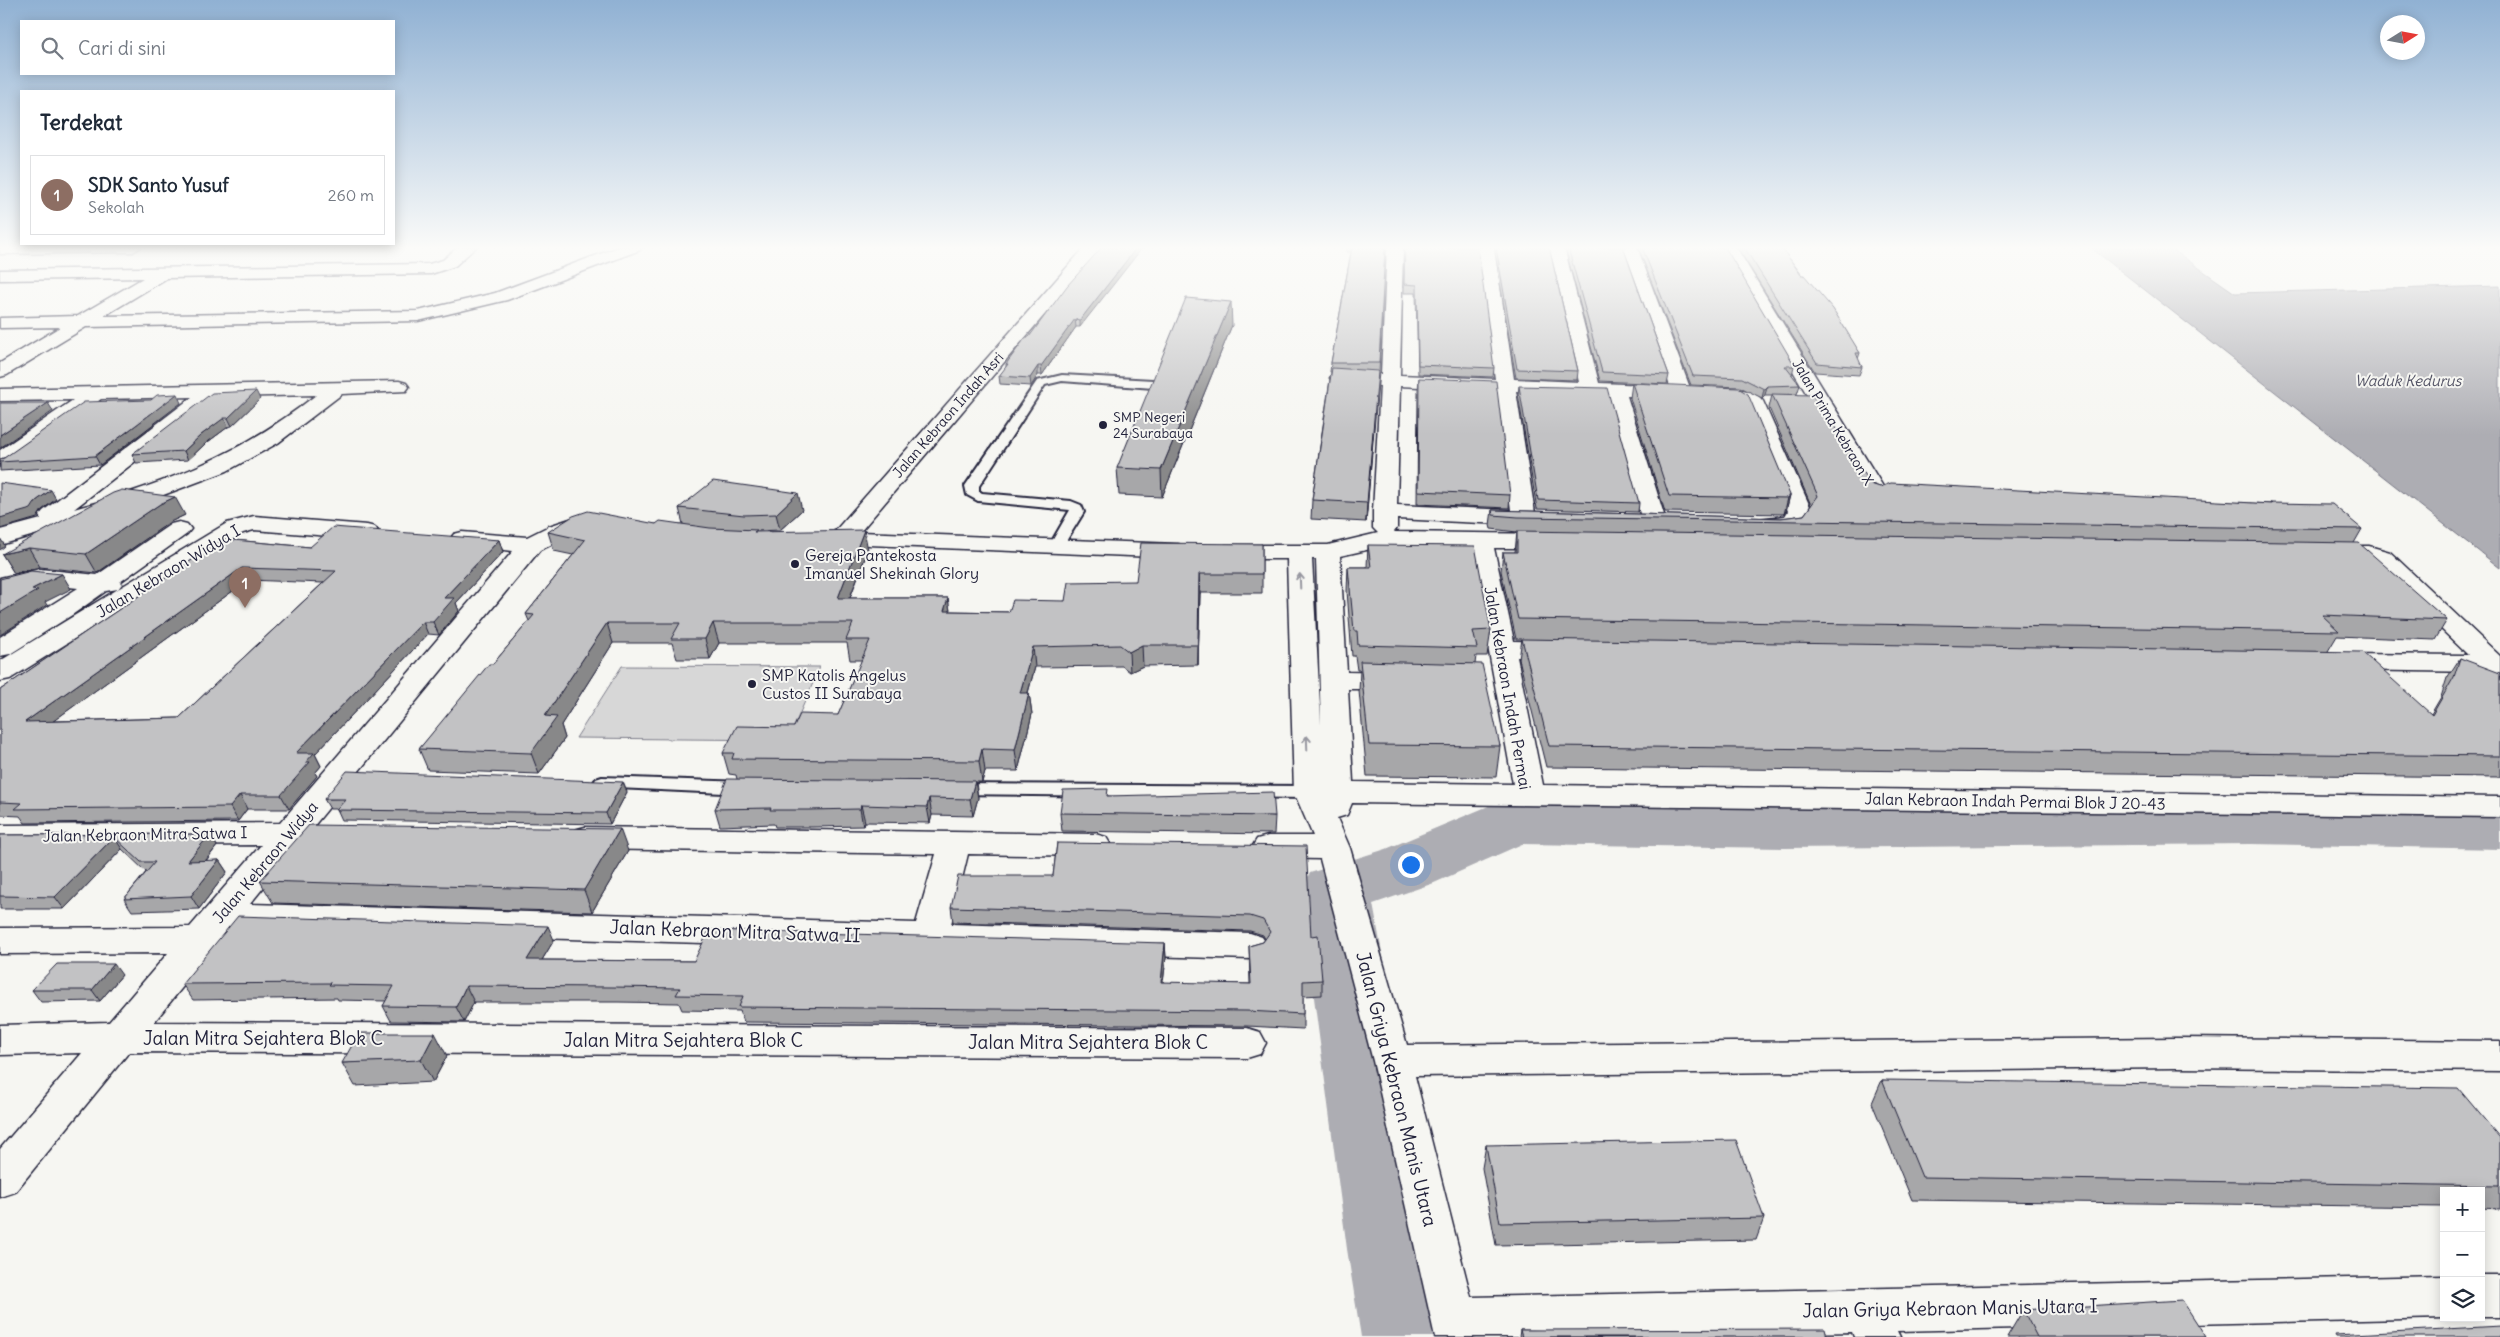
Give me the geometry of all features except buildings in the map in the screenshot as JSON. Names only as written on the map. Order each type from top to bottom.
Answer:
[{"type":"street","points":[[0,371],[102,309]]},
{"type":"street","points":[[0,323],[418,316],[460,309]]},
{"type":"street","name":"Jalan Kebraon Indah Asri","points":[[842,538],[1040,309]]},
{"type":"street","points":[[1384,539],[1393,309]]},
{"type":"street","points":[[1494,309],[1524,518]]},
{"type":"street","points":[[1571,309],[1591,389]]},
{"type":"street","points":[[1652,309],[1682,393]]},
{"type":"street","name":"Jalan Prima Kebraon X","points":[[1762,309],[1811,401],[1876,493]]},
{"type":"street","points":[[1336,378],[1740,396],[1755,404],[1800,511],[1792,523],[1739,523]]},
{"type":"street","points":[[0,395],[398,387]]},
{"type":"street","points":[[0,538],[180,483],[246,453],[278,434],[337,388]]},
{"type":"street","points":[[36,527],[214,390]]},
{"type":"street","points":[[1615,390],[1659,532],[1626,520]]},
{"type":"street","points":[[0,460],[96,393]]},
{"type":"street","points":[[1386,511],[1552,519]]},
{"type":"street","points":[[442,538],[531,545],[557,531],[579,523],[604,522]]},
{"type":"street","name":"Jalan Kebraon Widya I","points":[[0,673],[244,524],[254,523],[392,534]]},
{"type":"street","points":[[0,648],[102,584],[179,529]]},
{"type":"street","points":[[807,539],[842,538],[1055,548],[1299,553],[1328,552],[1384,539],[1576,541]]},
{"type":"street","name":"Jalan Kebraon Indah Permai","points":[[1323,791],[1530,796],[1481,541]]},
{"type":"street","name":"Jalan Kebraon Widya","points":[[0,1179],[289,833],[348,776],[531,545]]},
{"type":"street","points":[[1756,545],[1795,545]]},
{"type":"street","points":[[1323,791],[1334,680],[1328,552]]},
{"type":"street","points":[[2310,552],[2368,553],[2381,557],[2496,667]]},
{"type":"street","points":[[1299,553],[1302,614],[1323,791]]},
{"type":"street","points":[[0,586],[34,576],[140,587]]},
{"type":"street","points":[[1302,614],[1330,613]]},
{"type":"street","points":[[1501,649],[1580,650]]},
{"type":"street","points":[[2314,661],[2496,667]]},
{"type":"street","points":[[1334,680],[1421,682]]},
{"type":"street","points":[[1479,684],[1508,685]]},
{"type":"street","name":"Jalan Griya Kebraon Manis Utara","points":[[1323,791],[1331,849],[1392,1061],[1457,1328]]},
{"type":"street","name":"Jalan Kebraon Indah Permai Blok J 20-43","points":[[1530,796],[2500,807]]},
{"type":"street","name":"Jalan Kebraon Mitra Satwa I","points":[[0,836],[158,833],[329,834]]},
{"type":"street","points":[[558,837],[1126,845]]},
{"type":"street","points":[[930,937],[955,843]]},
{"type":"street","points":[[1243,847],[1331,849]]},
{"type":"street","name":"Jalan Kebraon Mitra Satwa II","points":[[0,941],[210,928],[930,937],[1250,946]]},
{"type":"street","name":"Jalan Mitra Sejahtera Blok C","points":[[0,1040],[118,1037],[1247,1043]]},
{"type":"street","points":[[1392,1061],[2176,1053],[2500,1056]]},
{"type":"street","points":[[2485,1296],[2500,1296]]},
{"type":"street","name":"Jalan Griya Kebraon Manis Utara I","points":[[1457,1328],[1872,1324],[2440,1297]]},
{"type":"lane","points":[[1055,548],[1077,512],[1076,508],[1072,505],[978,497],[972,492],[972,486],[1041,383],[1062,378],[1153,384]]},
{"type":"lane","points":[[585,783],[760,788]]},
{"type":"lane","points":[[940,790],[1323,791]]},
{"type":"shaded area","points":[[622,666],[820,667],[788,740],[576,738]]},
{"type":"water","name":"Waduk Kedurus","points":[[2170,309],[2500,309],[2500,568]]},
{"type":"waterway","points":[[1409,1337],[1392,1249],[1335,891],[1410,866],[1514,821],[1784,825],[2251,822],[2500,826]]},
{"type":"place","name":"SMP Negeri 24 Surabaya","points":[[1103,425]]},
{"type":"place","name":"Gereja Pantekosta Imanuel Shekinah Glory","points":[[795,564]]},
{"type":"place","name":"SDK Santo Yusuf","points":[[245,608]]},
{"type":"place","name":"SMP Katolis Angelus Custos II Surabaya","points":[[752,684]]}]
